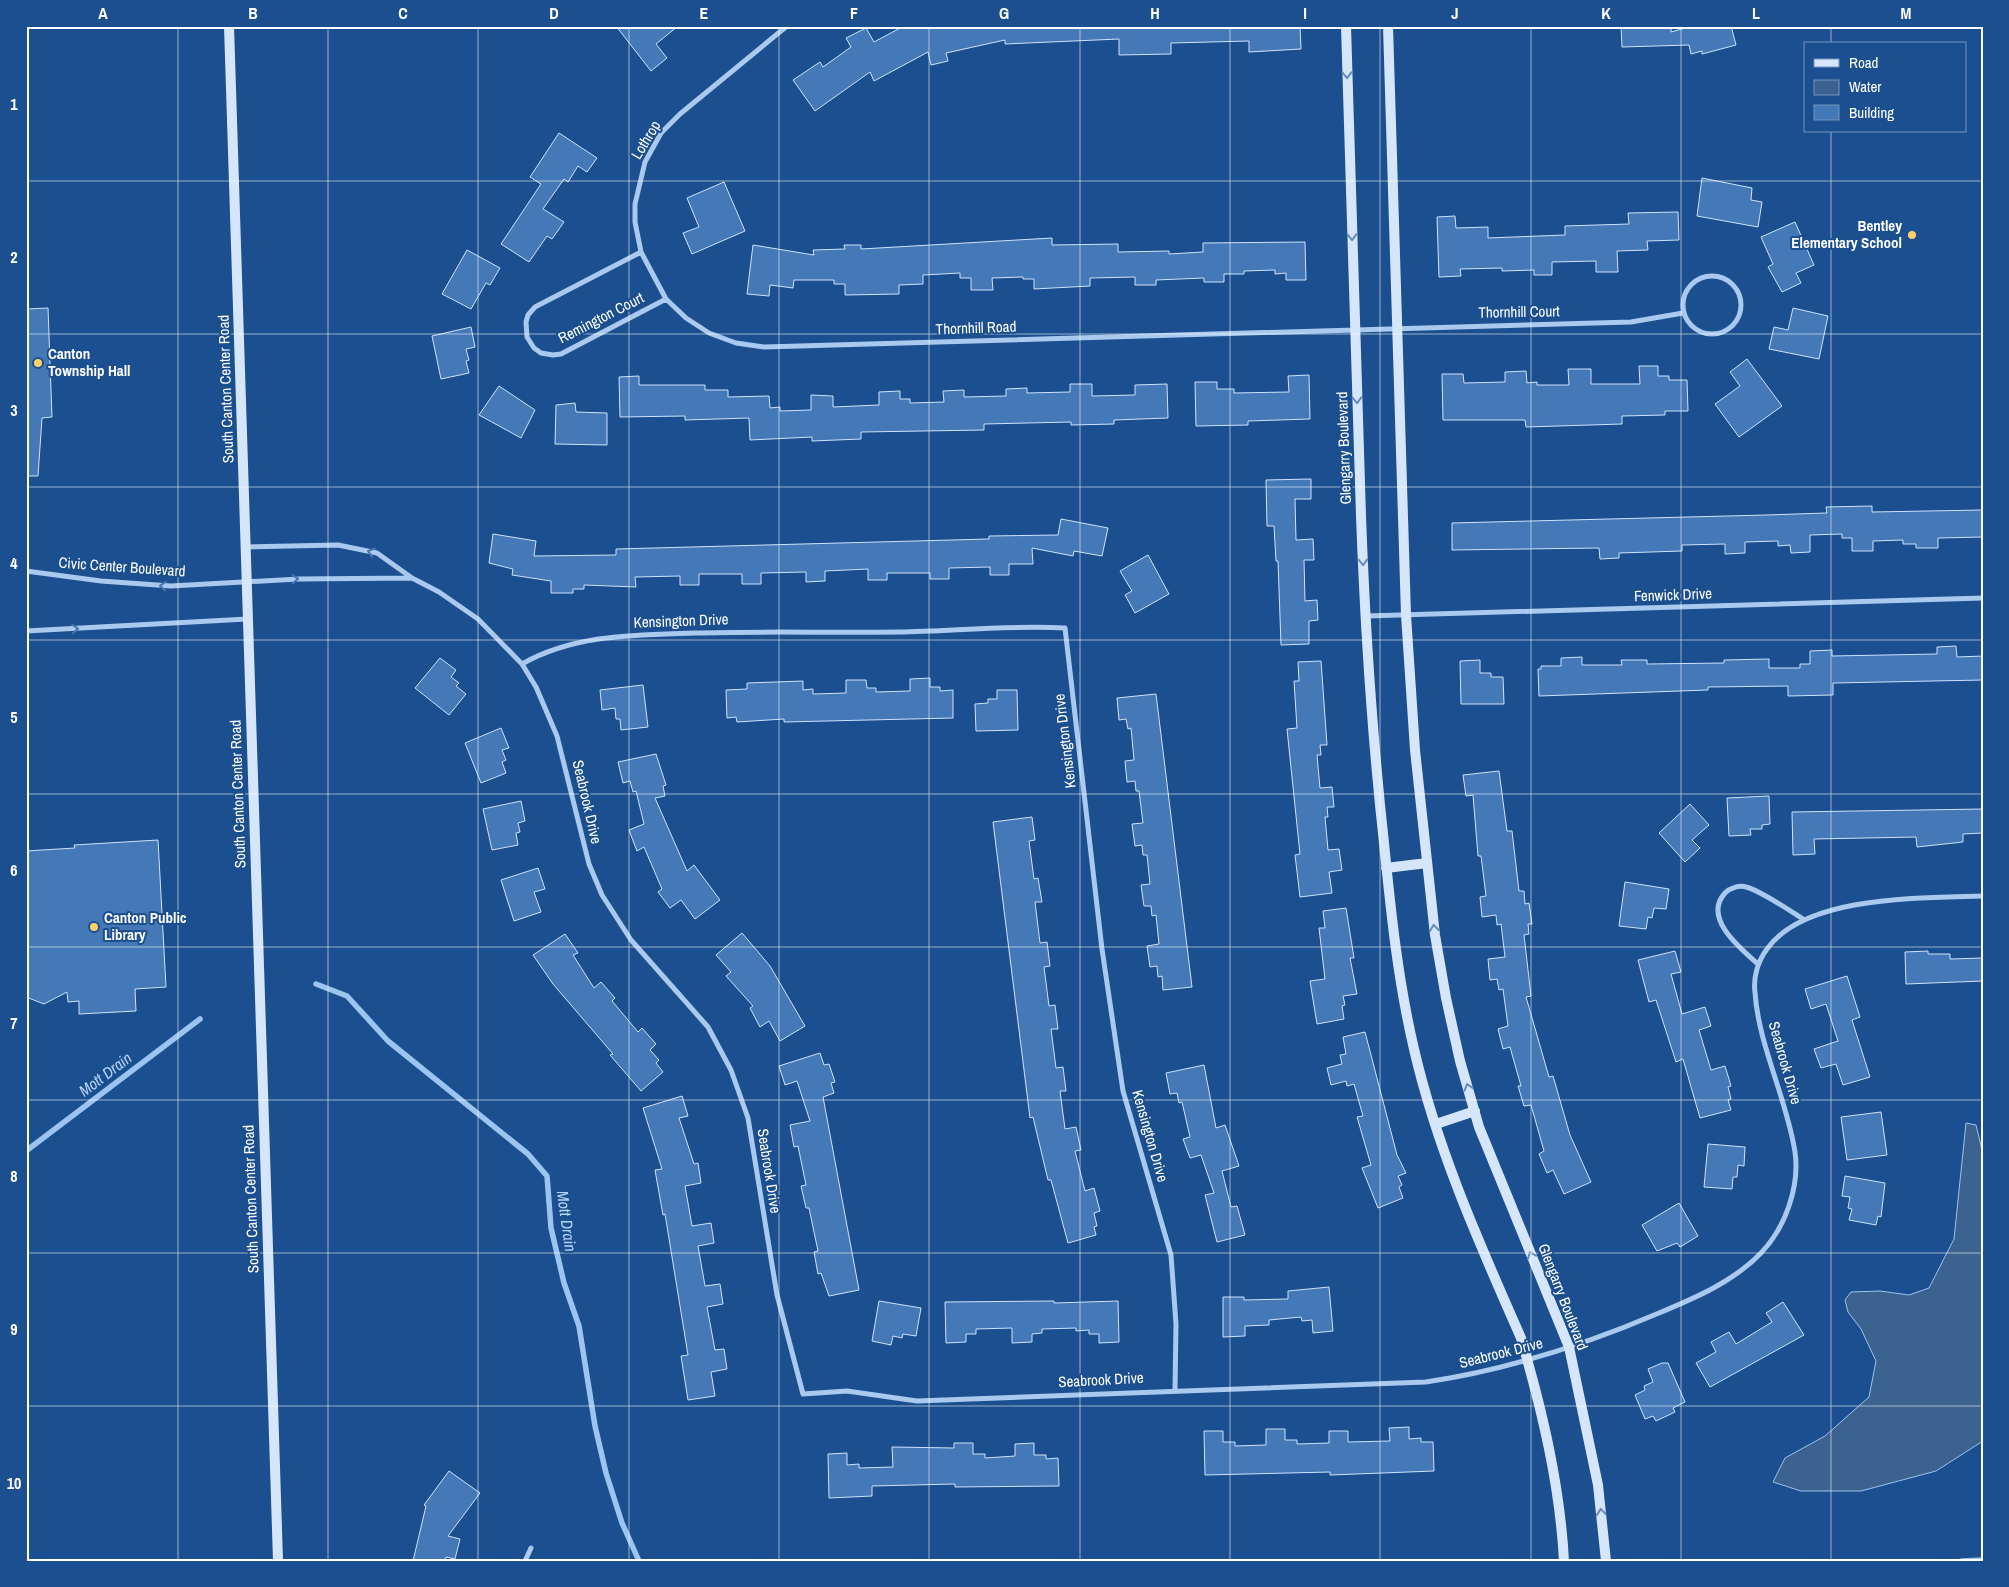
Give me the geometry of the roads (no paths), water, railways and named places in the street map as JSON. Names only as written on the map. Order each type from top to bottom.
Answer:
[{"type":"street","name":"South Canton Center Road","points":[[229,26],[278,1561]]},
{"type":"street","name":"Lothrop","points":[[641,252],[635,222],[635,204],[645,162],[661,133],[680,114],[787,26]]},
{"type":"street","name":"Glengarry Boulevard","points":[[1346,26],[1365,616],[1371,725],[1402,995],[1415,1053],[1436,1124],[1458,1187],[1521,1338],[1528,1360],[1556,1483],[1564,1561]]},
{"type":"street","name":"Glengarry Boulevard","points":[[1388,26],[1406,615],[1415,750],[1435,935],[1460,1061],[1475,1111],[1569,1348],[1598,1485],[1606,1561]]},
{"type":"street","name":"Thornhill Road","points":[[641,252],[666,299],[686,318],[709,333],[736,343],[764,347],[1355,329]]},
{"type":"street","name":"Remington Court","points":[[641,252],[536,307],[528,315],[526,337],[541,353],[561,354],[666,299]]},
{"type":"street","points":[[1715,276],[1726,279],[1735,287],[1740,297],[1741,309],[1738,320],[1720,334],[1708,335],[1697,331],[1689,324],[1683,313],[1682,302],[1686,291],[1693,282],[1704,277],[1715,276]]},
{"type":"street","name":"Thornhill Court","points":[[1355,329],[1631,322],[1683,313]]},
{"type":"street","name":"Seabrook Drive","points":[[246,546],[338,545],[376,553],[412,578],[453,600],[478,619],[522,664],[536,687],[557,736],[589,864],[602,895],[631,940],[708,1027],[730,1070],[748,1118],[777,1295],[803,1394],[847,1391],[917,1401],[1175,1389],[1426,1382],[1473,1375],[1569,1348],[1604,1336],[1680,1304],[1728,1280],[1762,1252],[1782,1222],[1793,1191],[1795,1154],[1789,1121],[1758,1014],[1754,991],[1758,964],[1776,937],[1803,919],[1860,904],[1893,899],[1983,896]]},
{"type":"street","name":"Civic Center Boulevard","points":[[26,571],[101,581],[171,586],[246,582]]},
{"type":"street","name":"Seabrook Drive","points":[[246,582],[330,578],[412,578]]},
{"type":"street","name":"Fenwick Drive","points":[[1365,616],[1983,598]]},
{"type":"street","points":[[26,631],[247,619]]},
{"type":"street","name":"Kensington Drive","points":[[522,664],[540,654],[609,636],[756,632],[900,632],[1021,626],[1064,628],[1102,949],[1123,1091],[1171,1255],[1176,1324],[1175,1389]]},
{"type":"street","points":[[1386,868],[1427,862]]},
{"type":"street","points":[[1758,964],[1723,928],[1719,919],[1718,905],[1725,893],[1735,888],[1747,887],[1803,919]]},
{"type":"street","points":[[1436,1124],[1475,1111]]},
{"type":"street","points":[[526,1561],[531,1548]]},
{"type":"water","points":[[1966,1123],[1976,1125],[1983,1154],[1983,1441],[1936,1471],[1861,1491],[1801,1491],[1773,1482],[1785,1458],[1825,1436],[1869,1397],[1876,1361],[1861,1329],[1848,1312],[1845,1300],[1851,1292],[1880,1291],[1909,1295],[1929,1288],[1954,1239]]},
{"type":"waterway","name":"Mott Drain","points":[[316,984],[347,996],[388,1041],[528,1154],[547,1176],[551,1228],[564,1283],[579,1326],[595,1426],[606,1473],[622,1523],[639,1561]]},
{"type":"waterway","name":"Mott Drain","points":[[26,1151],[200,1019]]},
{"type":"waterway","name":"Mott Drain","points":[[1962,1561],[1983,1560]]},
{"type":"place","name":"Bentley Elementary School","points":[[1912,235]]},
{"type":"place","name":"Canton Township Hall","points":[[38,363]]},
{"type":"place","name":"Canton Public Library","points":[[94,927]]}]
